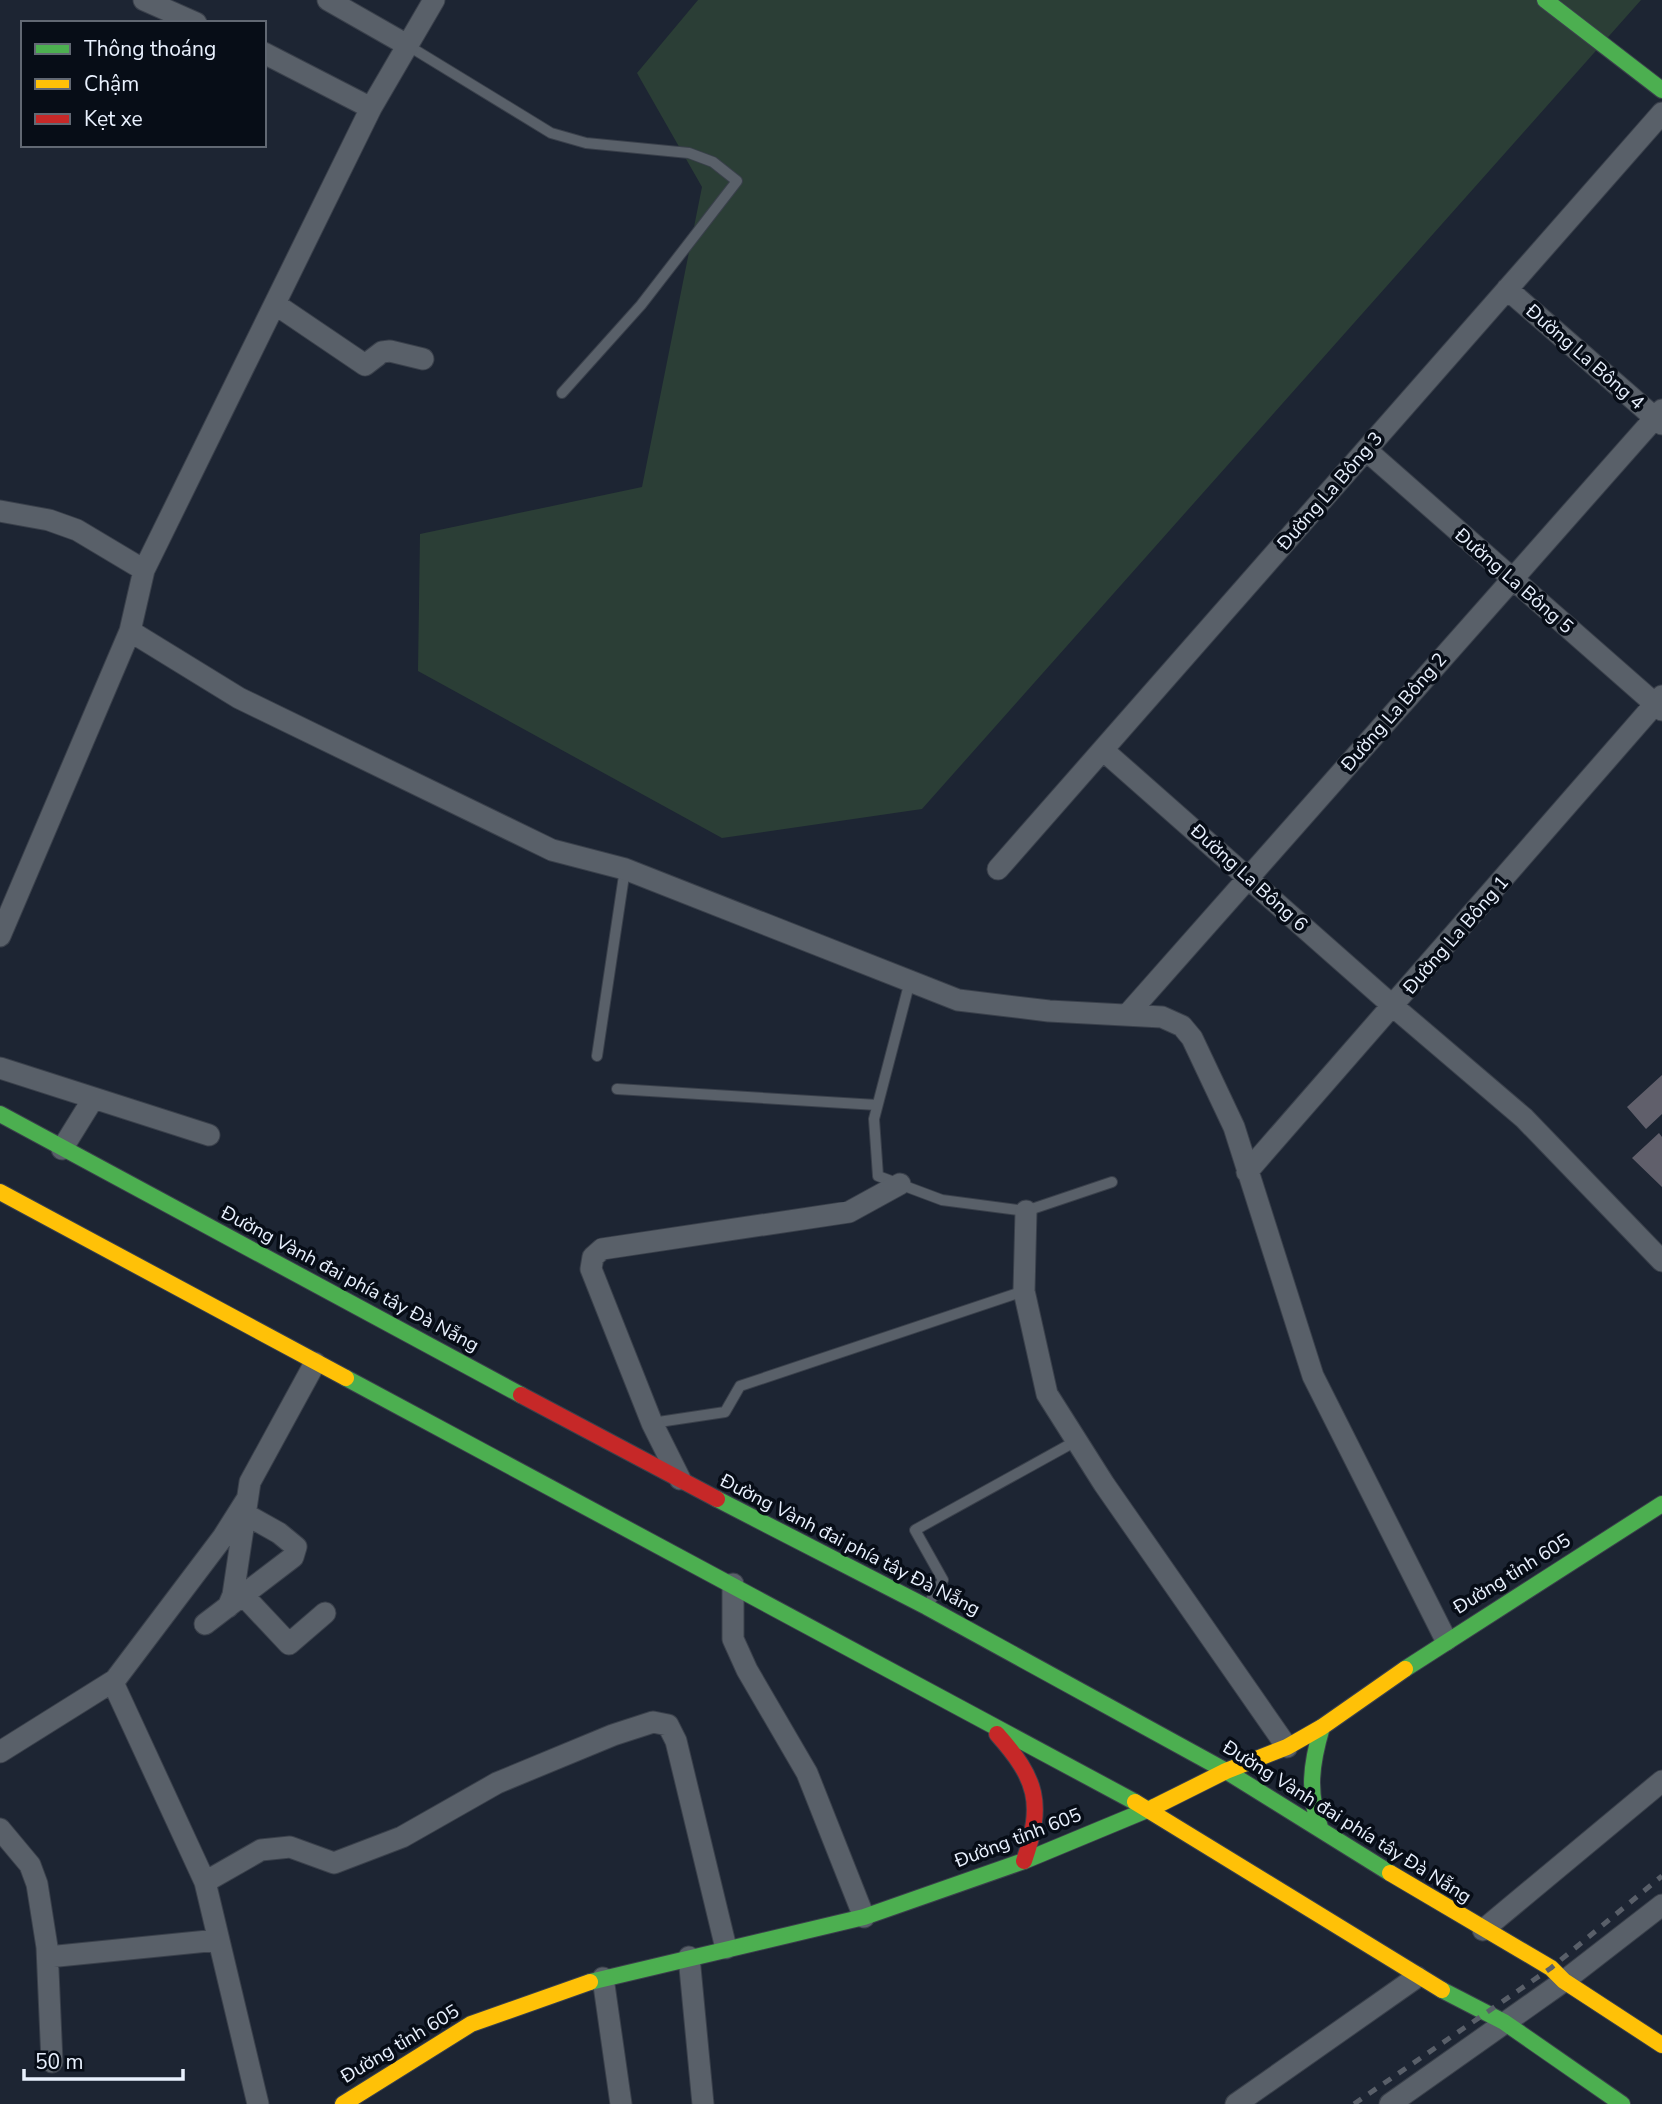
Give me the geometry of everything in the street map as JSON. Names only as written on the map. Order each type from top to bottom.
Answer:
[{"type":"main road","points":[[1545,0],[1662,90]]},
{"type":"main road","name":"Đường Vành đai phía tây Đà Nẵng","points":[[0,1115],[681,1481],[927,1607],[1226,1771],[1483,1930],[1550,1968],[1564,1981],[1662,2045]]},
{"type":"main road","points":[[0,1192],[1149,1809],[1417,1977],[1504,2022],[1622,2104]]},
{"type":"main road","name":"Đường tỉnh 605","points":[[343,2104],[471,2024],[603,1978],[864,1917],[1024,1861],[1149,1809],[1226,1771],[1287,1747],[1322,1727],[1446,1640],[1662,1504]]},
{"type":"main road","points":[[981,1717],[1024,1763],[1034,1788],[1038,1809],[1034,1835],[1024,1861]]},
{"type":"main road","points":[[1321,1830],[1309,1803],[1309,1782],[1311,1761],[1322,1727]]},
{"type":"street","points":[[144,0],[191,21]]},
{"type":"street","points":[[328,0],[407,45]]},
{"type":"street","points":[[0,936],[130,631],[144,570],[371,108],[434,0]]},
{"type":"street","points":[[266,54],[371,108]]},
{"type":"street","name":"Đường La Bông 3","points":[[998,869],[1662,113]]},
{"type":"street","name":"Đường La Bông 4","points":[[1507,289],[1660,417]]},
{"type":"street","points":[[275,303],[365,365],[382,352],[390,351],[423,359]]},
{"type":"street","name":"Đường La Bông 2","points":[[1127,1015],[1511,580],[1660,417]]},
{"type":"street","name":"Đường La Bông 5","points":[[1366,450],[1511,580],[1660,704]]},
{"type":"street","points":[[0,511],[50,520],[78,530],[144,570]]},
{"type":"street","points":[[130,631],[239,698],[552,850],[625,869],[958,1000],[1049,1011],[1162,1017],[1188,1031],[1234,1128],[1313,1376],[1446,1640]]},
{"type":"street","name":"Đường La Bông 1","points":[[1247,1172],[1660,704]]},
{"type":"street","name":"Đường La Bông 6","points":[[1103,750],[1524,1118],[1662,1261]]},
{"type":"street","points":[[0,1068],[208,1135]]},
{"type":"street","points":[[62,1149],[93,1099]]},
{"type":"street","points":[[681,1481],[652,1423],[592,1269],[591,1262],[596,1252],[849,1212],[900,1184]]},
{"type":"street","points":[[1026,1211],[1024,1291],[1047,1394],[1076,1441],[1287,1747]]},
{"type":"street","points":[[315,1363],[250,1482],[233,1595],[235,1601],[289,1644],[325,1613]]},
{"type":"street","points":[[205,1624],[293,1557],[296,1547],[246,1507]]},
{"type":"street","points":[[0,1752],[115,1680],[246,1507]]},
{"type":"street","points":[[733,1584],[733,1639],[747,1670],[807,1773],[864,1917]]},
{"type":"street","points":[[115,1680],[115,1687],[205,1882],[258,2104]]},
{"type":"street","points":[[205,1882],[261,1850],[290,1847],[334,1863],[402,1837],[497,1783],[613,1735],[653,1722],[668,1725],[676,1741],[726,1948]]},
{"type":"street","points":[[1483,1930],[1662,1781]]},
{"type":"street","points":[[0,1829],[30,1865],[37,1884],[48,1957],[52,2062]]},
{"type":"street","points":[[1390,2104],[1564,1981],[1662,1905]]},
{"type":"street","points":[[48,1957],[218,1940]]},
{"type":"street","points":[[689,1957],[703,2104]]},
{"type":"street","points":[[1236,2104],[1417,1977]]},
{"type":"street","points":[[603,1978],[621,2104]]},
{"type":"lane","points":[[407,45],[551,133],[586,143],[689,153],[713,162],[737,181],[641,304],[562,393]]},
{"type":"lane","points":[[597,1056],[625,869]]},
{"type":"lane","points":[[910,981],[874,1119],[878,1176],[942,1200],[1026,1211],[1112,1182]]},
{"type":"lane","points":[[617,1089],[877,1105]]},
{"type":"lane","points":[[652,1423],[725,1412],[740,1386],[1024,1291]]},
{"type":"lane","points":[[927,1607],[943,1580],[915,1530],[1076,1441]]},
{"type":"green space","points":[[698,0],[1641,0],[922,809],[722,838],[418,671],[420,534],[642,487],[702,187],[637,73]]},
{"type":"building","points":[[1662,1075],[1662,1114],[1646,1129],[1627,1107]]},
{"type":"building","points":[[1659,1133],[1662,1137],[1662,1187],[1632,1158]]},
{"type":"railway","points":[[1354,2104],[1551,1968],[1662,1876]]},
{"type":"traffic: fast","points":[[1545,0],[1662,90]]},
{"type":"traffic: fast","points":[[0,1114],[521,1395]]},
{"type":"traffic: fast","points":[[346,1378],[1135,1802]]},
{"type":"traffic: fast","points":[[717,1499],[927,1607],[1226,1771],[1390,1873]]},
{"type":"traffic: fast","points":[[1405,1669],[1662,1504]]},
{"type":"traffic: fast","points":[[1321,1830],[1314,1804],[1312,1779],[1322,1727]]},
{"type":"traffic: fast","points":[[590,1982],[864,1917],[1024,1861],[1154,1807]]},
{"type":"traffic: fast","points":[[1442,1990],[1504,2022],[1622,2104]]},
{"type":"traffic: slow","points":[[0,1192],[346,1378]]},
{"type":"traffic: slow","points":[[1154,1807],[1226,1771],[1287,1747],[1322,1727],[1405,1669]]},
{"type":"traffic: slow","points":[[1135,1802],[1442,1990]]},
{"type":"traffic: slow","points":[[1390,1873],[1551,1968],[1564,1981],[1662,2045]]},
{"type":"traffic: slow","points":[[343,2104],[471,2024],[590,1982]]},
{"type":"traffic: jam","points":[[521,1395],[717,1499]]},
{"type":"traffic: jam","points":[[997,1734],[1021,1765],[1033,1793],[1034,1823],[1024,1861]]}]
